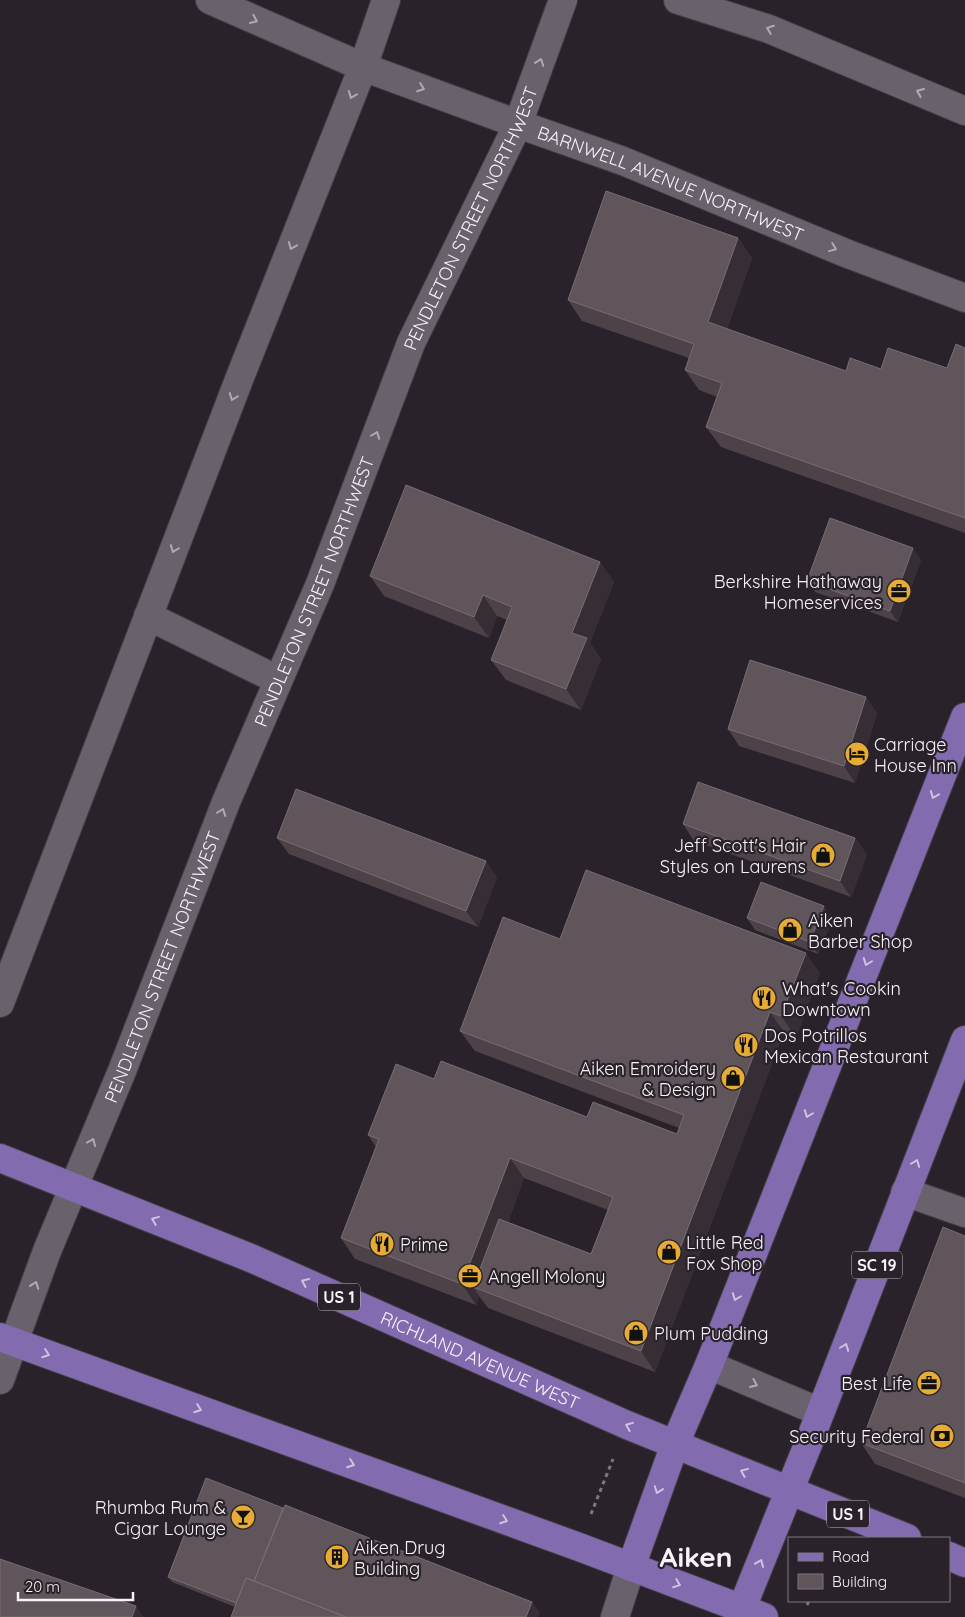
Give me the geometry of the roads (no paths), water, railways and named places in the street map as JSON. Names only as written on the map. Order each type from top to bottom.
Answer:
[{"type":"main road","points":[[631,1566],[675,1444],[709,1365],[965,717]]},
{"type":"main road","name":"SC 19","points":[[789,1490],[965,1040]]},
{"type":"main road","name":"RICHLAND AVENUE WEST","points":[[0,1158],[253,1258],[618,1421],[905,1537]]},
{"type":"main road","points":[[7,1340],[753,1612],[789,1490]]},
{"type":"main road","points":[[950,1556],[965,1562]]},
{"type":"street","name":"BARNWELL AVENUE NORTHWEST","points":[[210,0],[363,67],[623,161],[848,254],[965,298]]},
{"type":"street","points":[[0,1003],[240,377],[363,67],[386,0]]},
{"type":"street","name":"PENDLETON STREET NORTHWEST","points":[[0,1380],[7,1340],[47,1251],[125,1062],[226,802],[320,584],[411,343],[518,124],[563,0]]},
{"type":"street","points":[[678,0],[769,29],[965,111]]},
{"type":"street","points":[[148,616],[278,680]]},
{"type":"street","points":[[905,1192],[965,1213]]},
{"type":"street","points":[[709,1365],[820,1412]]},
{"type":"street","points":[[614,1617],[631,1566]]},
{"type":"place","name":"Berkshire Hathaway Homeservices","points":[[899,591]]},
{"type":"place","name":"Carriage House Inn","points":[[857,754]]},
{"type":"place","name":"Jeff Scott's Hair Styles on Laurens","points":[[823,855]]},
{"type":"place","name":"Aiken Barber Shop","points":[[790,930]]},
{"type":"place","name":"What's Cookin Downtown","points":[[764,998]]},
{"type":"place","name":"Dos Potrillos Mexican Restaurant","points":[[746,1045]]},
{"type":"place","name":"Aiken Emroidery & Design","points":[[733,1078]]},
{"type":"place","name":"Prime","points":[[382,1244]]},
{"type":"place","name":"Little Red Fox Shop","points":[[669,1252]]},
{"type":"place","name":"Angell Molony","points":[[470,1276]]},
{"type":"place","name":"Plum Pudding","points":[[636,1333]]},
{"type":"place","name":"Best Life","points":[[929,1383]]},
{"type":"place","name":"Security Federal","points":[[942,1436]]},
{"type":"place","name":"Rhumba Rum & Cigar Lounge","points":[[243,1517]]},
{"type":"place","name":"Aiken Drug Building","points":[[337,1557]]},
{"type":"district","name":"Aiken","points":[[696,1556]]}]
